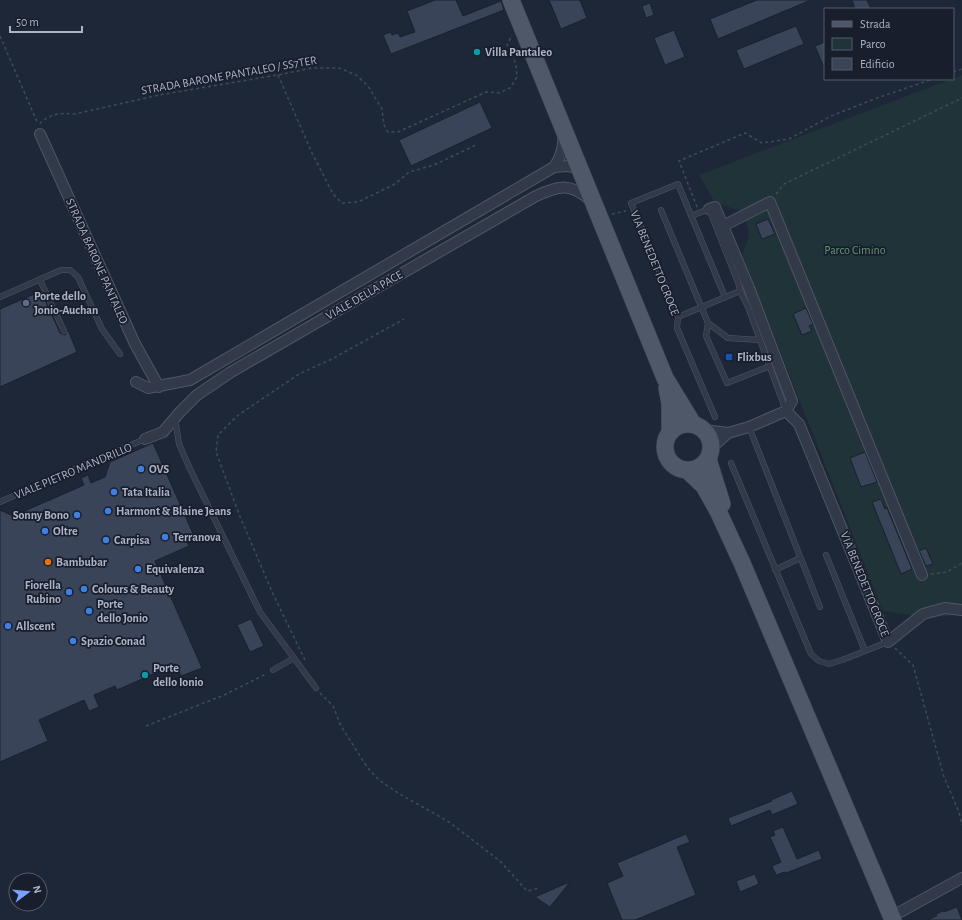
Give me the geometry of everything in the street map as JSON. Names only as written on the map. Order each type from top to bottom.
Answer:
[{"type":"main road","points":[[511,0],[665,378],[670,404],[670,432]]},
{"type":"main road","points":[[665,378],[704,424],[710,441],[710,453],[742,564]]},
{"type":"main road","points":[[704,424],[680,425],[670,432],[666,438],[665,453],[668,460],[674,466],[687,470],[699,467],[710,453]]},
{"type":"main road","points":[[687,470],[704,486],[718,511],[742,564],[892,918]]},
{"type":"street","points":[[554,167],[561,158],[564,145],[563,128]]},
{"type":"street","name":"STRADA BARONE PANTALEO","points":[[40,131],[135,344],[158,387]]},
{"type":"street","points":[[554,167],[568,166],[580,169]]},
{"type":"street","name":"VIALE DELLA PACE","points":[[136,382],[148,388],[190,380],[554,167]]},
{"type":"street","name":"VIALE DELLA PACE","points":[[145,439],[163,432],[175,417],[198,395],[231,372],[536,196],[562,186],[572,188],[583,194],[597,210]]},
{"type":"street","points":[[723,226],[770,202],[922,575]]},
{"type":"street","points":[[704,211],[715,207],[749,288],[792,401],[786,411],[749,427],[728,433],[710,453]]},
{"type":"street","name":"VIA BENEDETTO CROCE","points":[[786,411],[799,424],[888,642]]},
{"type":"street","points":[[704,424],[728,433]]},
{"type":"street","points":[[888,642],[923,614],[946,608],[962,610]]},
{"type":"street","points":[[892,918],[962,878]]},
{"type":"lane","name":"VIA BENEDETTO CROCE","points":[[704,424],[677,328],[678,317],[631,203],[678,184],[725,297]]},
{"type":"lane","points":[[661,210],[708,323],[728,338],[760,340]]},
{"type":"lane","points":[[691,216],[704,211],[739,285],[786,411]]},
{"type":"lane","points":[[0,297],[61,270],[70,270],[78,277],[102,329],[120,354]]},
{"type":"lane","points":[[40,280],[64,331]]},
{"type":"lane","points":[[678,317],[740,291]]},
{"type":"lane","points":[[708,323],[706,336],[727,383],[770,366]]},
{"type":"lane","points":[[175,417],[179,444],[260,612],[317,688]]},
{"type":"lane","points":[[749,427],[820,607]]},
{"type":"lane","name":"VIALE PIETRO MANDRILLO","points":[[0,502],[145,439]]},
{"type":"lane","points":[[731,463],[811,654],[819,661],[829,664],[888,642]]},
{"type":"lane","points":[[826,555],[865,651]]},
{"type":"lane","points":[[775,570],[800,558]]},
{"type":"lane","points":[[273,670],[294,658]]},
{"type":"path","name":"STRADA BARONE PANTALEO / SS7TER","points":[[40,131],[40,122],[50,115],[62,113],[74,114],[160,95],[312,68],[339,68],[356,75],[368,86],[382,109],[384,125],[388,132],[398,132],[486,92],[499,93],[510,88],[517,77],[516,64],[507,45],[510,37],[522,26]]},
{"type":"path","points":[[0,36],[40,131]]},
{"type":"path","points":[[278,75],[312,153],[332,194],[342,203],[358,202],[395,184],[409,172],[434,166],[478,144]]},
{"type":"path","points":[[704,211],[679,161],[745,133],[762,143],[789,139],[831,116],[877,98],[930,80]]},
{"type":"path","points":[[770,202],[784,184],[962,98]]},
{"type":"path","points":[[597,210],[634,209]]},
{"type":"path","points":[[307,663],[273,594],[240,514],[216,452],[218,435],[237,416],[299,374],[332,359],[404,318]]},
{"type":"path","points":[[922,575],[947,572],[962,563]]},
{"type":"path","name":"VIA BENEDETTO CROCE","points":[[888,642],[913,665],[944,777],[959,812],[962,825]]},
{"type":"path","points":[[146,726],[224,694],[273,670]]},
{"type":"path","points":[[317,688],[333,706],[341,726],[367,767],[379,780],[398,793],[448,822],[500,861],[527,891],[540,888]]},
{"type":"green space","name":"Parco Cimino","points":[[962,75],[962,614],[930,618],[883,611],[742,255],[749,236],[745,212],[715,203],[699,175],[949,80],[954,80],[954,78]]},
{"type":"building","points":[[435,0],[456,0],[463,16],[501,1],[504,10],[391,54],[383,35],[391,32],[392,35],[398,33],[400,37],[415,32],[407,11]]},
{"type":"building","points":[[549,0],[580,0],[587,18],[561,29]]},
{"type":"building","points":[[757,0],[811,0],[718,39],[710,19]]},
{"type":"building","points":[[852,0],[867,0],[871,8],[855,8]]},
{"type":"building","points":[[650,3],[654,15],[646,18],[642,6]]},
{"type":"building","points":[[796,26],[804,44],[744,69],[736,50]]},
{"type":"building","points":[[674,30],[685,57],[665,65],[654,38]]},
{"type":"building","points":[[824,42],[824,68],[815,46]]},
{"type":"building","points":[[480,102],[492,128],[411,166],[399,140]]},
{"type":"building","points":[[768,219],[775,234],[762,239],[756,224]]},
{"type":"building","points":[[41,291],[60,333],[65,335],[68,330],[77,352],[0,387],[0,309]]},
{"type":"building","points":[[806,308],[813,324],[809,326],[812,331],[802,335],[793,314]]},
{"type":"building","name":"Porte dello Jonio","points":[[153,443],[195,538],[187,542],[189,546],[155,561],[202,668],[181,676],[176,664],[117,690],[115,686],[94,695],[99,707],[89,711],[84,700],[39,720],[48,741],[0,762],[0,510],[13,516],[84,485],[81,478],[88,475],[91,483],[105,477],[110,462]]},
{"type":"building","points":[[865,452],[877,482],[861,487],[850,458]]},
{"type":"building","points":[[881,499],[885,509],[887,508],[912,569],[901,574],[872,502]]},
{"type":"building","points":[[926,548],[933,564],[926,566],[919,551]]},
{"type":"building","points":[[251,619],[264,646],[250,652],[237,625]]},
{"type":"building","points":[[792,791],[798,804],[772,815],[770,810],[731,826],[728,818],[772,801],[771,800]]},
{"type":"building","points":[[783,827],[797,859],[819,850],[822,859],[786,873],[776,875],[772,866],[781,862],[770,837],[775,835],[773,831]]},
{"type":"building","points":[[686,834],[690,842],[677,847],[696,895],[635,920],[622,920],[607,883],[623,876],[617,863]]},
{"type":"building","points":[[755,874],[759,884],[740,892],[736,881]]},
{"type":"building","points":[[570,882],[550,907],[535,897],[560,886]]},
{"type":"building","points":[[957,907],[962,920],[927,920],[937,916],[936,914]]},
{"type":"place","name":"Villa Pantaleo","points":[[477,52]]},
{"type":"place","name":"Porte dello Jonio-Auchan","points":[[26,303]]},
{"type":"place","name":"Flixbus","points":[[729,357]]},
{"type":"place","name":"OVS","points":[[141,469]]},
{"type":"place","name":"Tata Italia","points":[[114,492]]},
{"type":"place","name":"Harmont & Blaine Jeans","points":[[108,511]]},
{"type":"place","name":"Sonny Bono","points":[[77,515]]},
{"type":"place","name":"Oltre","points":[[45,531]]},
{"type":"place","name":"Terranova","points":[[165,537]]},
{"type":"place","name":"Carpisa","points":[[106,540]]},
{"type":"place","name":"Bambubar","points":[[48,562]]},
{"type":"place","name":"Equivalenza","points":[[138,569]]},
{"type":"place","name":"Colours & Beauty","points":[[84,589]]},
{"type":"place","name":"Fiorella Rubino","points":[[69,592]]},
{"type":"place","name":"Porte dello Jonio","points":[[89,611]]},
{"type":"place","name":"Allscent","points":[[8,626]]},
{"type":"place","name":"Spazio Conad","points":[[73,641]]},
{"type":"place","name":"Porte dello Ionio","points":[[145,675]]}]
